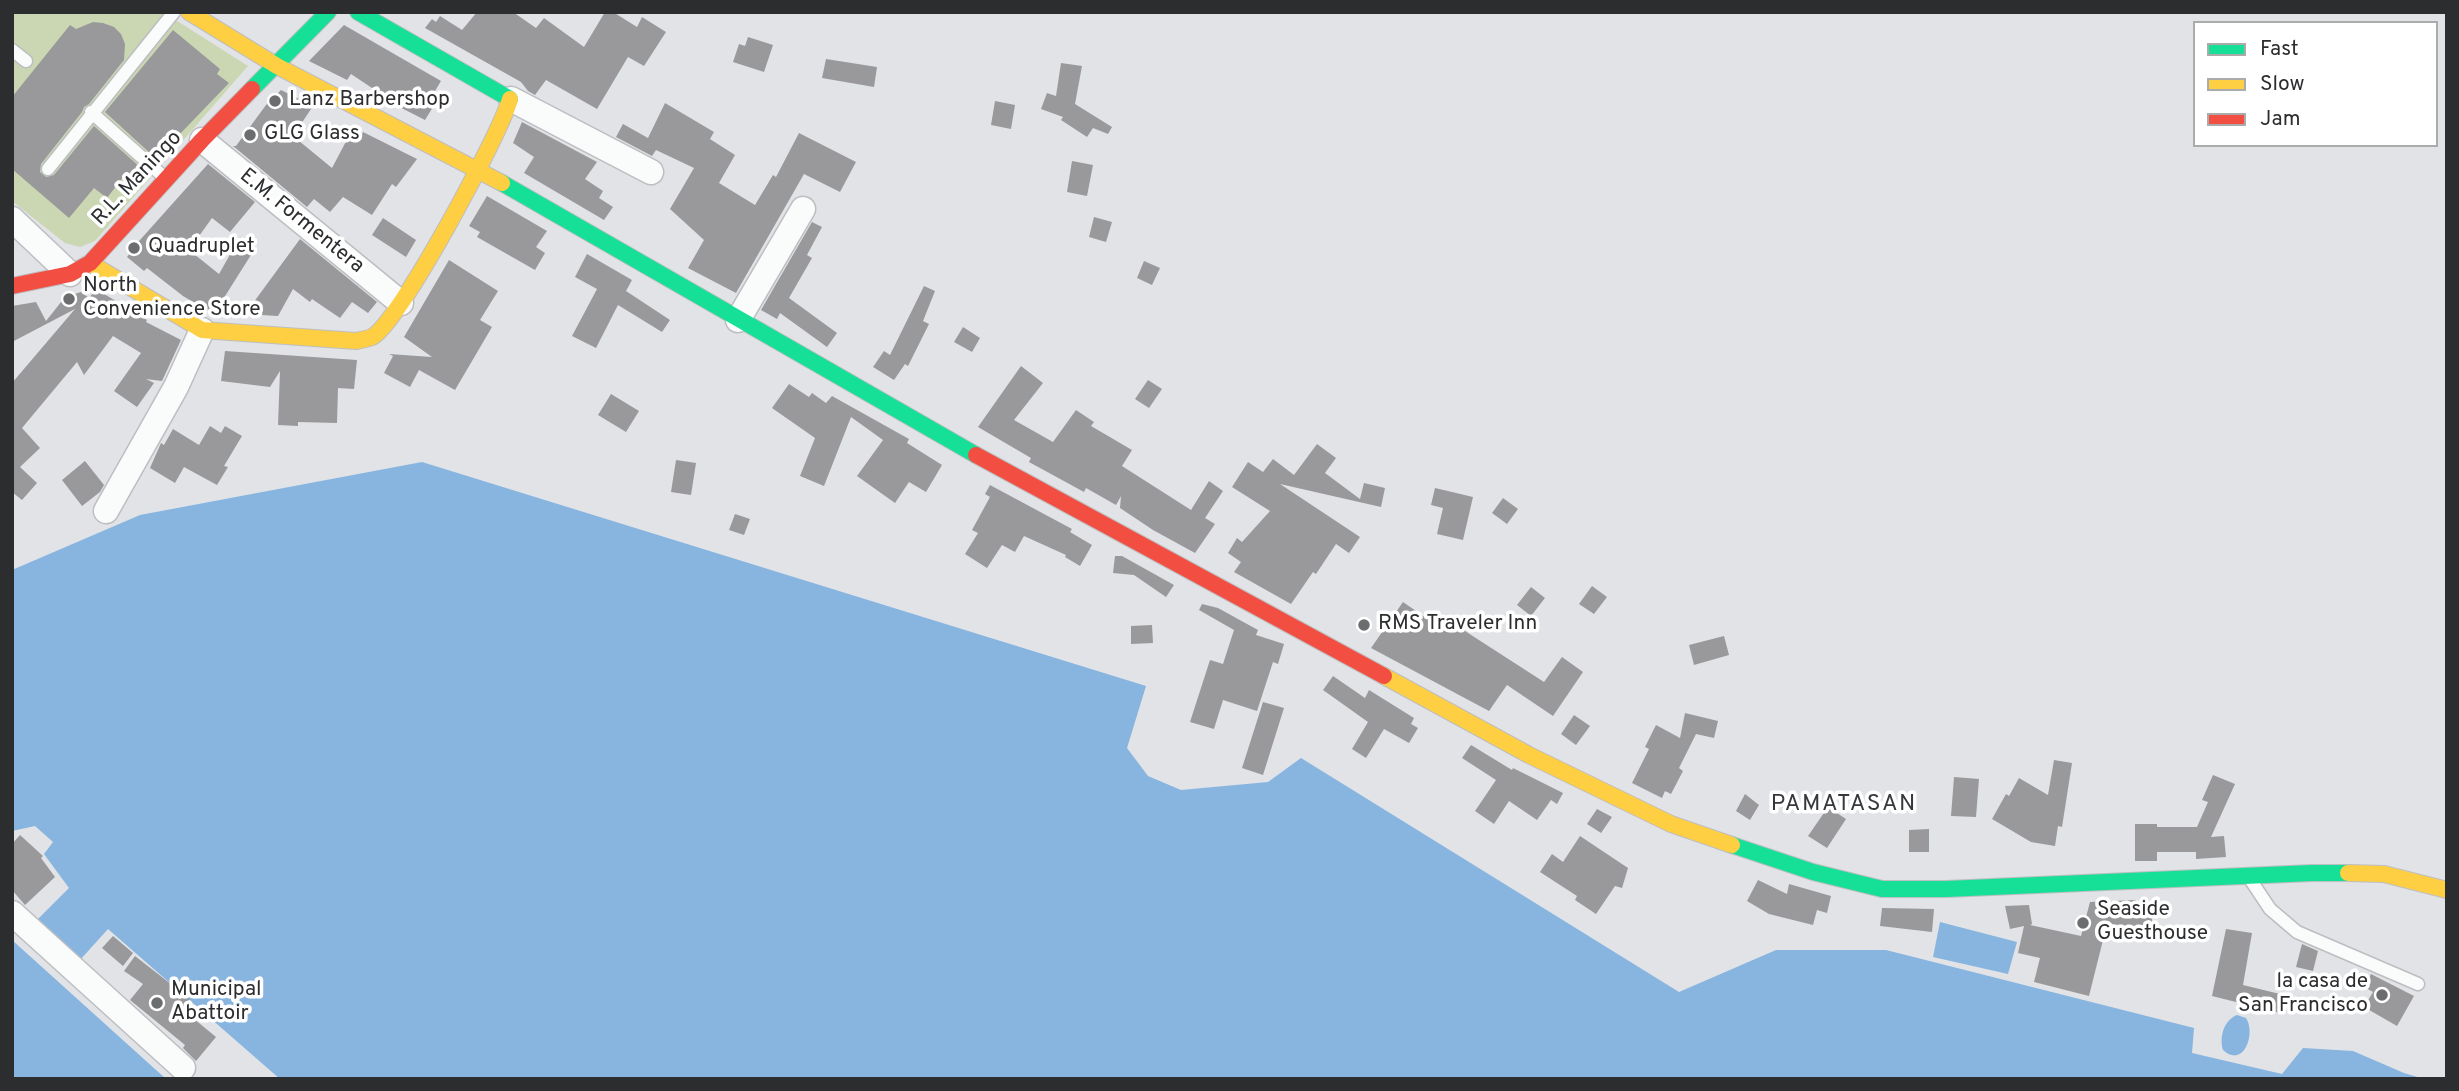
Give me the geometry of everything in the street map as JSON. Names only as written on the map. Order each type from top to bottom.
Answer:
[{"type":"main road","points":[[189,12],[277,66],[480,170],[1032,486],[1517,749],[1671,824],[1813,872],[1881,888],[1946,889],[2312,873],[2384,874],[2447,890]]},
{"type":"main road","name":"R.L. Maningo","points":[[80,268],[328,12]]},
{"type":"main road","points":[[12,286],[80,268],[202,330],[356,341],[373,337],[401,303],[480,170],[511,99],[358,12]]},
{"type":"street","points":[[511,99],[651,172]]},
{"type":"street","name":"E.M. Formentera","points":[[202,141],[401,303]]},
{"type":"street","points":[[738,320],[803,209]]},
{"type":"street","points":[[12,219],[80,268]]},
{"type":"street","points":[[106,510],[176,387],[202,330]]},
{"type":"street","points":[[12,913],[183,1068]]},
{"type":"lane","points":[[48,169],[174,12]]},
{"type":"lane","points":[[12,50],[26,61]]},
{"type":"lane","points":[[91,113],[166,179]]},
{"type":"lane","points":[[2248,876],[2270,909],[2297,932],[2418,984]]},
{"type":"green space","points":[[12,12],[163,12],[248,66],[95,241],[80,247],[65,243],[12,201]]},
{"type":"water","points":[[422,462],[1146,686],[1127,748],[1148,776],[1181,790],[1268,782],[1301,758],[1679,992],[1776,950],[1886,950],[2194,1028],[2192,1053],[2282,1074],[2303,1048],[2353,1051],[2424,1079],[12,1079],[12,570],[140,515]]},
{"type":"water","points":[[1940,922],[2017,942],[2008,974],[1933,957]]},
{"type":"water","points":[[2237,1015],[2246,1018],[2249,1024],[2249,1040],[2242,1052],[2230,1055],[2223,1050],[2222,1035],[2229,1021]]},
{"type":"pier","points":[[35,826],[53,842],[44,854],[69,888],[34,923],[80,960],[108,929],[280,1079],[166,1079],[12,940],[12,831]]},
{"type":"building","points":[[477,12],[513,12],[536,28],[544,18],[584,47],[605,12],[613,12],[637,27],[642,17],[666,32],[644,66],[628,57],[597,109],[546,80],[535,95],[521,82],[425,28],[432,19],[436,22],[440,16],[462,30]]},
{"type":"building","points":[[93,22],[114,27],[121,34],[125,44],[124,60],[41,164],[40,172],[46,177],[54,175],[94,126],[141,168],[130,181],[124,176],[107,198],[94,188],[69,218],[12,169],[12,97],[70,25],[76,29]]},
{"type":"building","points":[[344,25],[441,81],[432,96],[438,99],[425,120],[376,95],[378,92],[351,74],[347,80],[309,61]]},
{"type":"building","points":[[173,30],[220,69],[217,74],[229,83],[179,135],[172,129],[151,154],[105,112]]},
{"type":"building","points":[[748,37],[773,45],[764,72],[733,62],[739,44],[745,46]]},
{"type":"building","points":[[826,59],[877,67],[874,87],[822,78]]},
{"type":"building","points":[[1061,63],[1082,66],[1075,104],[1112,127],[1108,134],[1093,128],[1087,137],[1061,120],[1063,117],[1041,109],[1047,93],[1056,96]]},
{"type":"building","points":[[281,90],[313,106],[293,136],[332,168],[351,132],[361,137],[363,132],[417,159],[396,187],[392,184],[372,215],[343,197],[330,212],[314,199],[307,207],[233,146],[236,146],[266,105]]},
{"type":"building","points":[[995,101],[1015,105],[1011,129],[991,125]]},
{"type":"building","points":[[665,103],[714,132],[710,139],[735,155],[719,183],[755,205],[773,175],[776,177],[799,133],[856,162],[840,192],[804,174],[736,293],[688,268],[704,240],[670,209],[694,168],[656,150],[652,156],[616,137],[623,124],[648,138]]},
{"type":"building","points":[[522,122],[597,162],[585,179],[603,191],[599,198],[613,207],[604,220],[524,173],[534,157],[513,143]]},
{"type":"building","points":[[1072,161],[1093,165],[1087,196],[1067,192]]},
{"type":"building","points":[[208,164],[255,202],[230,232],[212,218],[189,250],[219,274],[240,237],[256,247],[215,312],[208,311],[183,296],[147,268],[144,271],[127,257]]},
{"type":"building","points":[[487,196],[547,231],[536,247],[545,253],[535,270],[477,237],[480,232],[469,226]]},
{"type":"building","points":[[1094,217],[1112,222],[1106,242],[1089,237]]},
{"type":"building","points":[[383,218],[416,240],[406,257],[372,235]]},
{"type":"building","points":[[812,222],[822,227],[807,255],[812,258],[789,298],[837,333],[827,347],[780,313],[777,319],[761,310]]},
{"type":"building","points":[[300,239],[377,302],[368,313],[352,302],[340,318],[312,299],[310,302],[293,289],[278,316],[245,314]]},
{"type":"building","points":[[587,254],[632,280],[626,291],[670,320],[662,332],[618,305],[596,348],[572,336],[597,289],[575,277]]},
{"type":"building","points":[[449,260],[498,291],[480,320],[492,327],[455,390],[419,370],[410,387],[384,373],[393,356],[389,354],[432,357],[404,337]]},
{"type":"building","points":[[1144,261],[1160,268],[1152,285],[1137,278]]},
{"type":"building","points":[[924,286],[935,291],[923,321],[929,324],[908,366],[905,364],[894,380],[873,367],[884,351],[890,355]]},
{"type":"building","points":[[96,289],[147,320],[146,322],[181,340],[162,381],[146,379],[154,383],[137,407],[114,391],[141,353],[113,336],[84,375],[77,362],[22,428],[40,448],[20,467],[37,483],[22,500],[12,492],[12,383],[75,309],[12,342],[12,306],[36,302],[46,321],[65,297],[81,292],[89,298]]},
{"type":"building","points":[[963,327],[980,338],[972,352],[954,342]]},
{"type":"building","points":[[225,351],[357,360],[354,389],[338,388],[337,423],[298,422],[298,426],[278,425],[280,371],[270,387],[221,381]]},
{"type":"building","points":[[1021,366],[1043,383],[1014,420],[1053,442],[1076,410],[1094,422],[1091,426],[1132,450],[1122,466],[1191,510],[1209,481],[1223,491],[1205,518],[1215,524],[1195,553],[1120,508],[1121,496],[1116,505],[1086,488],[1084,492],[1029,462],[1031,458],[978,427]]},
{"type":"building","points":[[1148,380],[1162,389],[1149,408],[1135,399]]},
{"type":"building","points":[[789,384],[809,397],[812,393],[826,403],[832,396],[909,439],[907,443],[942,465],[926,492],[909,482],[895,503],[857,476],[883,440],[851,417],[824,486],[800,476],[815,438],[772,408]]},
{"type":"building","points":[[611,394],[639,411],[626,432],[598,415]]},
{"type":"building","points":[[210,426],[221,433],[225,426],[242,436],[224,466],[228,467],[217,485],[184,467],[175,483],[150,468],[161,443],[164,445],[173,429],[199,445]]},
{"type":"building","points":[[1317,444],[1336,458],[1325,473],[1360,499],[1364,483],[1385,488],[1381,507],[1280,484],[1360,537],[1349,553],[1336,544],[1291,604],[1234,572],[1241,562],[1228,553],[1237,538],[1242,542],[1270,511],[1232,487],[1248,462],[1263,472],[1273,459],[1294,475]]},
{"type":"building","points":[[676,460],[696,463],[691,495],[671,492]]},
{"type":"building","points":[[85,461],[104,485],[100,492],[82,506],[62,480]]},
{"type":"building","points":[[990,485],[1072,529],[1070,532],[1092,545],[1080,566],[1065,557],[1066,555],[1024,536],[1015,552],[1002,545],[987,568],[965,554],[978,533],[972,530],[990,497],[985,494]]},
{"type":"building","points":[[1435,488],[1473,497],[1463,540],[1437,534],[1443,508],[1431,505]]},
{"type":"building","points":[[1503,498],[1518,509],[1507,524],[1492,513]]},
{"type":"building","points":[[735,514],[750,519],[744,535],[729,530]]},
{"type":"building","points":[[1115,556],[1122,556],[1174,585],[1166,597],[1134,575],[1113,573]]},
{"type":"building","points":[[1592,586],[1607,597],[1594,614],[1579,604]]},
{"type":"building","points":[[1531,587],[1545,598],[1531,616],[1517,605]]},
{"type":"building","points":[[1403,602],[1445,631],[1451,622],[1544,682],[1562,657],[1583,672],[1553,716],[1507,685],[1489,711],[1371,648]]},
{"type":"building","points":[[1202,604],[1218,608],[1258,630],[1256,635],[1284,644],[1278,664],[1273,662],[1257,711],[1223,700],[1214,729],[1190,722],[1210,660],[1223,664],[1234,630],[1199,610]]},
{"type":"building","points":[[1152,625],[1153,643],[1131,644],[1131,626]]},
{"type":"building","points":[[1724,636],[1729,655],[1694,665],[1689,645]]},
{"type":"building","points":[[1333,676],[1365,698],[1369,690],[1414,718],[1411,724],[1418,728],[1409,743],[1384,729],[1366,758],[1352,749],[1368,722],[1323,690]]},
{"type":"building","points":[[1263,702],[1284,708],[1263,775],[1242,768]]},
{"type":"building","points":[[1685,713],[1718,721],[1714,738],[1696,734],[1679,768],[1683,771],[1671,794],[1665,791],[1662,798],[1632,783],[1649,749],[1645,747],[1656,725],[1680,738]]},
{"type":"building","points":[[1574,715],[1590,726],[1576,745],[1561,734]]},
{"type":"building","points":[[1471,745],[1512,770],[1513,768],[1563,793],[1557,804],[1551,800],[1537,820],[1509,801],[1494,824],[1475,811],[1496,780],[1462,758]]},
{"type":"building","points":[[2054,760],[2072,763],[2062,827],[2058,826],[2055,846],[2031,842],[1992,819],[2019,778],[2048,795]]},
{"type":"building","points":[[2213,775],[2235,784],[2211,837],[2224,836],[2226,857],[2196,859],[2196,852],[2157,852],[2157,861],[2135,861],[2135,824],[2197,827],[2208,802],[2202,800]]},
{"type":"building","points":[[1954,777],[1979,779],[1976,817],[1951,816]]},
{"type":"building","points":[[1745,794],[1759,805],[1750,820],[1736,811]]},
{"type":"building","points":[[1828,807],[1846,819],[1827,848],[1808,836]]},
{"type":"building","points":[[1597,809],[1612,817],[1601,833],[1587,824]]},
{"type":"building","points":[[1929,829],[1929,852],[1909,852],[1909,830]]},
{"type":"building","points":[[20,835],[43,856],[41,858],[55,877],[25,905],[12,890],[12,844]]},
{"type":"building","points":[[1580,836],[1628,868],[1622,888],[1615,886],[1596,914],[1575,900],[1577,896],[1540,872],[1552,854],[1563,862]]},
{"type":"building","points":[[1758,880],[1787,894],[1789,884],[1831,896],[1827,913],[1817,910],[1813,925],[1769,914],[1747,901]]},
{"type":"building","name":"Seaside Guesthouse","points":[[2136,900],[2135,907],[2153,909],[2151,929],[2107,924],[2089,996],[2034,982],[2040,958],[2018,953],[2024,926],[2010,929],[2005,906],[2029,905],[2030,925],[2081,936],[2090,902]]},
{"type":"building","points":[[1882,908],[1934,909],[1932,932],[1880,926]]},
{"type":"building","points":[[2226,929],[2252,933],[2243,985],[2284,995],[2280,1013],[2212,996]]},
{"type":"building","points":[[113,936],[133,953],[123,966],[102,948]]},
{"type":"building","points":[[2302,944],[2318,951],[2313,971],[2296,967]]},
{"type":"building","points":[[135,956],[190,999],[182,1009],[216,1037],[196,1061],[183,1048],[185,1045],[130,1000],[143,984],[124,971]]},
{"type":"building","points":[[2371,974],[2414,996],[2397,1026],[2364,1007],[2373,992],[2364,987]]},
{"type":"traffic: fast","points":[[252,89],[328,12]]},
{"type":"traffic: fast","points":[[358,12],[510,99]]},
{"type":"traffic: fast","points":[[502,183],[976,455]]},
{"type":"traffic: fast","points":[[1732,845],[1813,872],[1882,889],[1946,889],[2348,873]]},
{"type":"traffic: slow","points":[[189,12],[277,66],[502,183]]},
{"type":"traffic: slow","points":[[90,263],[202,330],[356,341],[372,337],[404,299],[448,226],[470,186],[510,99]]},
{"type":"traffic: slow","points":[[1384,676],[1529,755],[1671,824],[1732,845]]},
{"type":"traffic: slow","points":[[2348,873],[2384,874],[2447,890]]},
{"type":"traffic: jam","points":[[12,286],[70,274],[90,263],[252,89]]},
{"type":"traffic: jam","points":[[976,455],[1384,676]]},
{"type":"place","name":"Lanz Barbershop","points":[[275,101]]},
{"type":"place","name":"GLG Glass","points":[[250,135]]},
{"type":"place","name":"Quadruplet","points":[[134,248]]},
{"type":"place","name":"North Convenience Store","points":[[69,299]]},
{"type":"place","name":"RMS Traveler Inn","points":[[1364,625]]},
{"type":"place","name":"Seaside Guesthouse","points":[[2083,923]]},
{"type":"place","name":"la casa de San Francisco","points":[[2382,995]]},
{"type":"place","name":"Municipal Abattoir","points":[[157,1003]]},
{"type":"district","name":"PAMATASAN","points":[[1844,805]]}]
